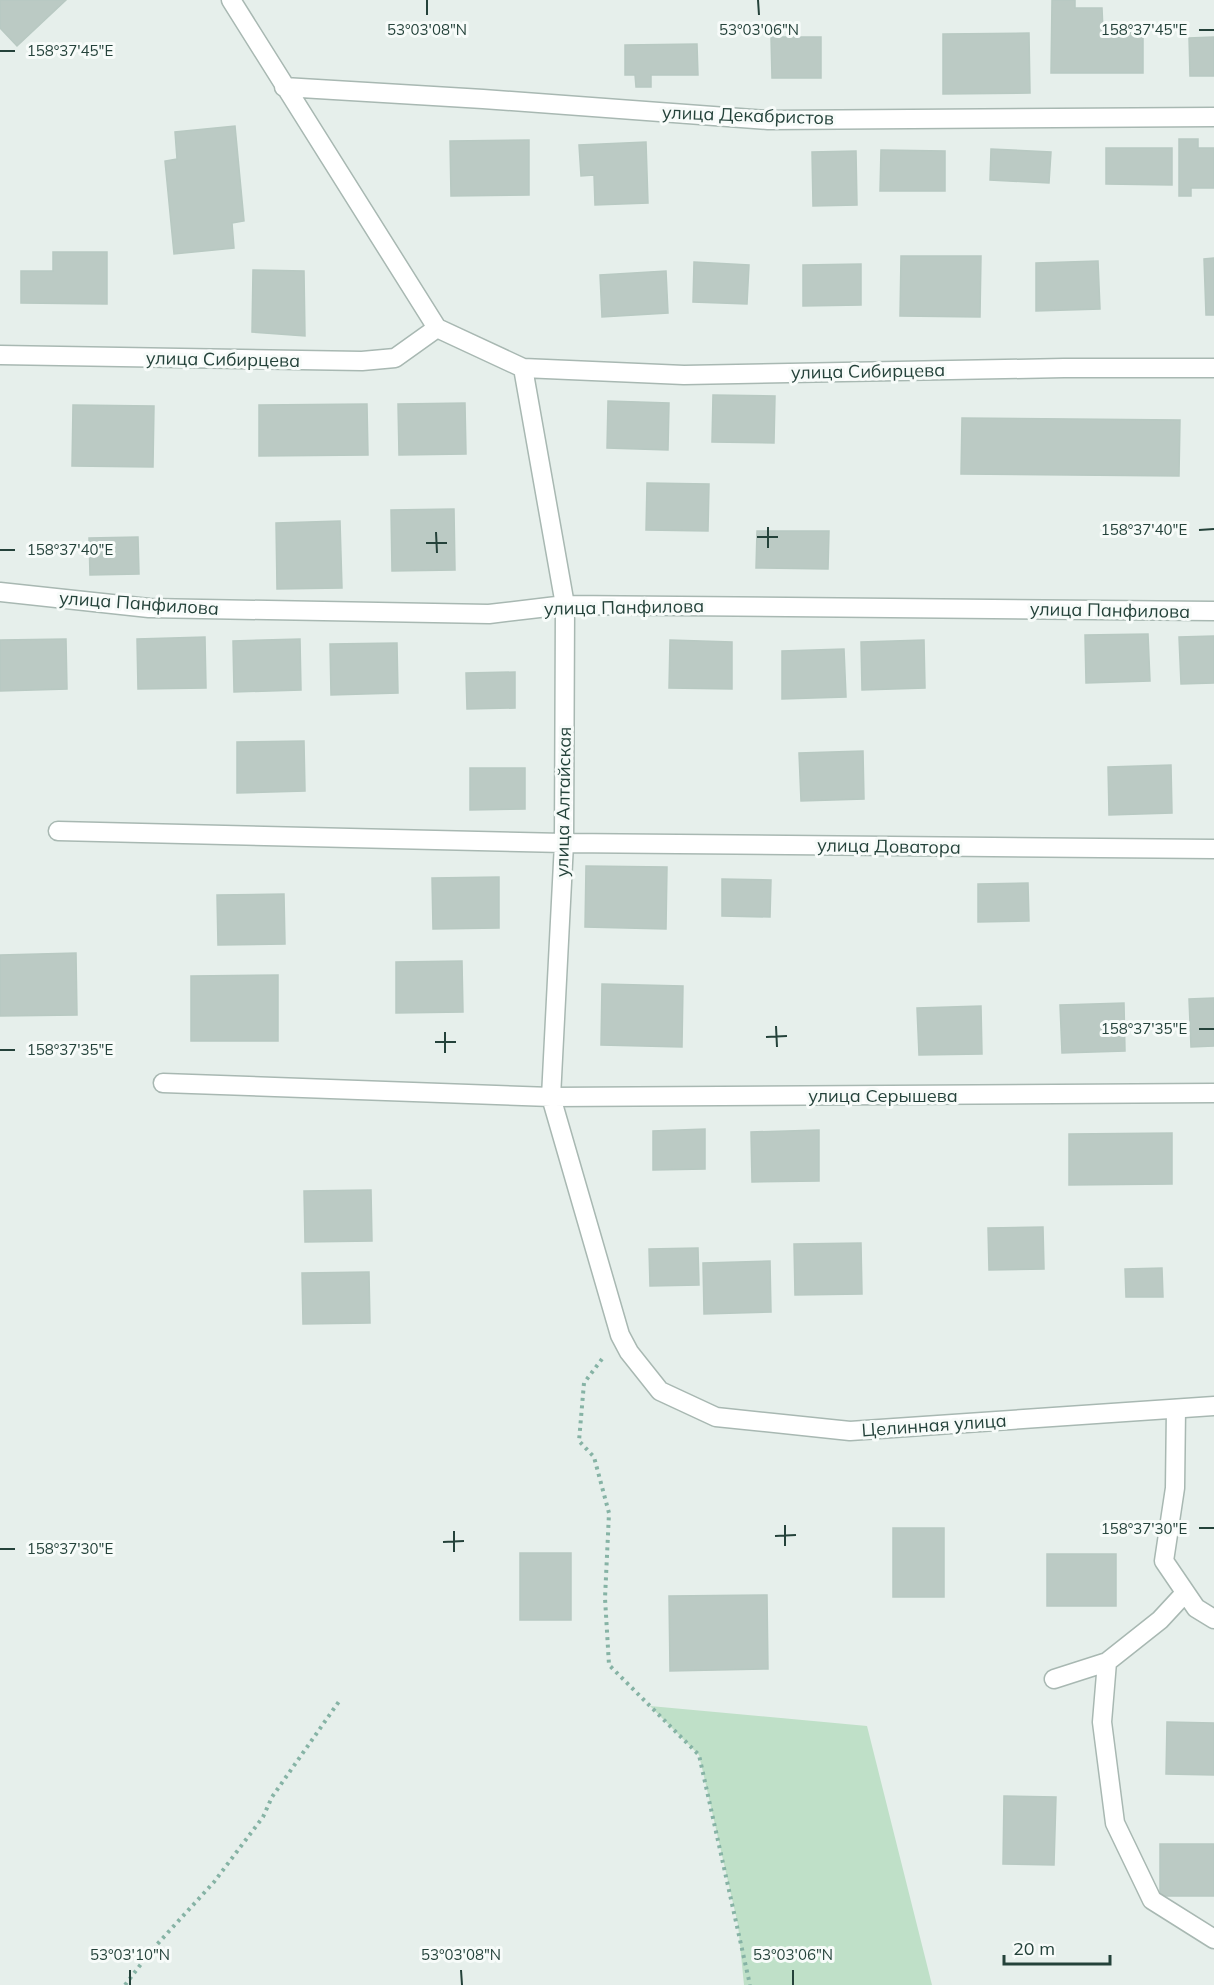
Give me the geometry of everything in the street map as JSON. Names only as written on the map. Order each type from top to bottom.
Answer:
[{"type":"street","points":[[231,0],[437,328],[523,368]]},
{"type":"street","name":"улица Декабристов","points":[[284,87],[768,120],[1214,117]]},
{"type":"street","name":"улица Сибирцева","points":[[0,355],[362,361],[394,358],[437,328]]},
{"type":"street","name":"улица Сибирцева","points":[[523,368],[684,375],[1064,368],[1214,368]]},
{"type":"street","name":"улица Алтайская","points":[[523,368],[565,604],[564,843],[551,1097],[621,1335],[629,1352],[660,1391]]},
{"type":"street","name":"улица Панфилова","points":[[0,592],[161,608],[489,614],[565,604],[1214,611]]},
{"type":"street","name":"улица Доватора","points":[[58,831],[564,843],[1214,849]]},
{"type":"street","name":"улица Серышева","points":[[163,1083],[551,1097],[1214,1093]]},
{"type":"street","name":"Целинная улица","points":[[660,1391],[716,1417],[850,1431],[1214,1406]]},
{"type":"street","points":[[1176,1409],[1175,1488],[1164,1561],[1196,1608],[1214,1619]]},
{"type":"street","points":[[1054,1679],[1107,1662],[1160,1620],[1185,1593]]},
{"type":"street","points":[[1107,1662],[1102,1722],[1115,1823],[1152,1900],[1214,1939]]},
{"type":"path","points":[[621,1335],[584,1383],[579,1441],[594,1457],[609,1513],[605,1598],[609,1665],[699,1755],[750,1985]]},
{"type":"path","points":[[125,1985],[152,1951],[208,1889],[263,1816],[272,1797],[340,1700]]},
{"type":"green space","points":[[650,1706],[867,1726],[932,1985],[744,1985],[738,1925],[699,1755]]},
{"type":"building","points":[[0,0],[66,0],[17,46],[0,28]]},
{"type":"building","points":[[1052,0],[1075,0],[1075,8],[1102,8],[1103,31],[1143,31],[1143,73],[1051,73]]},
{"type":"building","points":[[1029,33],[1030,93],[943,94],[943,34]]},
{"type":"building","points":[[771,37],[821,37],[821,78],[772,78]]},
{"type":"building","points":[[1214,37],[1214,76],[1190,76],[1189,38]]},
{"type":"building","points":[[697,44],[698,75],[651,75],[651,87],[636,87],[635,75],[625,75],[625,45]]},
{"type":"building","points":[[235,126],[244,221],[232,223],[234,248],[174,254],[165,161],[177,159],[175,132]]},
{"type":"building","points":[[1179,139],[1198,139],[1198,148],[1214,148],[1214,188],[1191,188],[1191,196],[1179,196]]},
{"type":"building","points":[[529,140],[529,195],[451,196],[450,141]]},
{"type":"building","points":[[646,142],[648,203],[595,205],[594,175],[581,176],[579,145]]},
{"type":"building","points":[[1106,148],[1172,148],[1172,185],[1106,184]]},
{"type":"building","points":[[991,149],[1051,152],[1049,183],[990,180]]},
{"type":"building","points":[[881,150],[945,151],[945,191],[880,191]]},
{"type":"building","points":[[856,151],[857,205],[813,206],[812,152]]},
{"type":"building","points":[[53,252],[107,252],[107,304],[21,303],[21,271],[53,271]]},
{"type":"building","points":[[901,256],[981,256],[980,317],[900,316]]},
{"type":"building","points":[[1214,258],[1214,315],[1206,315],[1204,259]]},
{"type":"building","points":[[1098,261],[1100,309],[1036,311],[1036,263]]},
{"type":"building","points":[[694,262],[749,265],[747,304],[693,302]]},
{"type":"building","points":[[861,264],[861,305],[803,306],[803,265]]},
{"type":"building","points":[[253,270],[304,271],[305,336],[252,332]]},
{"type":"building","points":[[666,271],[668,313],[602,317],[600,275]]},
{"type":"building","points":[[713,395],[775,396],[774,443],[712,442]]},
{"type":"building","points":[[608,401],[669,403],[668,450],[607,448]]},
{"type":"building","points":[[465,403],[466,454],[399,455],[398,404]]},
{"type":"building","points":[[367,404],[368,455],[259,456],[259,405]]},
{"type":"building","points":[[73,405],[154,406],[153,467],[72,466]]},
{"type":"building","points":[[962,418],[1180,420],[1179,476],[961,474]]},
{"type":"building","points":[[647,483],[709,484],[708,531],[646,530]]},
{"type":"building","points":[[454,509],[455,570],[392,571],[391,510]]},
{"type":"building","points":[[340,521],[342,588],[277,589],[276,523]]},
{"type":"building","points":[[757,531],[829,531],[828,569],[756,568]]},
{"type":"building","points":[[138,537],[139,574],[90,575],[89,538]]},
{"type":"building","points":[[1148,634],[1150,681],[1086,683],[1085,635]]},
{"type":"building","points":[[1214,636],[1214,683],[1181,684],[1179,637]]},
{"type":"building","points":[[205,637],[206,688],[138,689],[137,639]]},
{"type":"building","points":[[66,639],[67,689],[0,691],[0,640]]},
{"type":"building","points":[[300,639],[301,690],[234,692],[233,641]]},
{"type":"building","points":[[670,640],[732,642],[732,689],[669,688]]},
{"type":"building","points":[[924,640],[925,688],[862,690],[861,642]]},
{"type":"building","points":[[397,643],[398,693],[331,695],[330,644]]},
{"type":"building","points":[[844,649],[846,697],[782,699],[782,651]]},
{"type":"building","points":[[515,672],[515,708],[467,709],[466,673]]},
{"type":"building","points":[[304,741],[305,791],[237,793],[237,742]]},
{"type":"building","points":[[863,751],[864,799],[801,801],[799,753]]},
{"type":"building","points":[[1171,765],[1172,813],[1109,815],[1108,767]]},
{"type":"building","points":[[470,768],[525,768],[525,809],[470,810]]},
{"type":"building","points":[[586,866],[667,867],[666,929],[585,927]]},
{"type":"building","points":[[499,877],[499,928],[433,929],[432,878]]},
{"type":"building","points":[[722,879],[771,880],[770,917],[722,916]]},
{"type":"building","points":[[1028,883],[1029,921],[978,922],[978,884]]},
{"type":"building","points":[[284,894],[285,944],[218,945],[217,895]]},
{"type":"building","points":[[76,953],[77,1015],[0,1016],[0,955]]},
{"type":"building","points":[[462,961],[463,1012],[396,1013],[396,962]]},
{"type":"building","points":[[278,975],[278,1041],[191,1041],[191,976]]},
{"type":"building","points":[[602,984],[683,986],[682,1047],[601,1045]]},
{"type":"building","points":[[1214,998],[1214,1046],[1191,1047],[1189,999]]},
{"type":"building","points":[[1124,1003],[1125,1051],[1062,1053],[1060,1005]]},
{"type":"building","points":[[981,1006],[982,1054],[919,1055],[917,1008]]},
{"type":"building","points":[[705,1129],[705,1169],[653,1170],[653,1131]]},
{"type":"building","points":[[819,1130],[819,1181],[752,1182],[751,1132]]},
{"type":"building","points":[[1172,1133],[1172,1184],[1069,1185],[1069,1134]]},
{"type":"building","points":[[371,1190],[372,1241],[305,1242],[304,1191]]},
{"type":"building","points":[[1043,1227],[1044,1269],[989,1270],[988,1228]]},
{"type":"building","points":[[861,1243],[862,1294],[795,1295],[794,1244]]},
{"type":"building","points":[[698,1248],[699,1285],[650,1286],[649,1249]]},
{"type":"building","points":[[770,1261],[771,1312],[704,1314],[703,1263]]},
{"type":"building","points":[[1162,1268],[1163,1297],[1126,1297],[1125,1269]]},
{"type":"building","points":[[369,1272],[370,1323],[303,1324],[302,1273]]},
{"type":"building","points":[[893,1528],[944,1528],[944,1597],[893,1597]]},
{"type":"building","points":[[520,1553],[571,1553],[571,1620],[520,1620]]},
{"type":"building","points":[[1047,1554],[1116,1554],[1116,1606],[1047,1606]]},
{"type":"building","points":[[767,1595],[768,1669],[670,1671],[669,1596]]},
{"type":"building","points":[[1167,1722],[1214,1723],[1214,1775],[1166,1774]]},
{"type":"building","points":[[1004,1796],[1056,1797],[1054,1865],[1003,1864]]},
{"type":"building","points":[[1160,1844],[1214,1844],[1214,1896],[1160,1896]]}]
